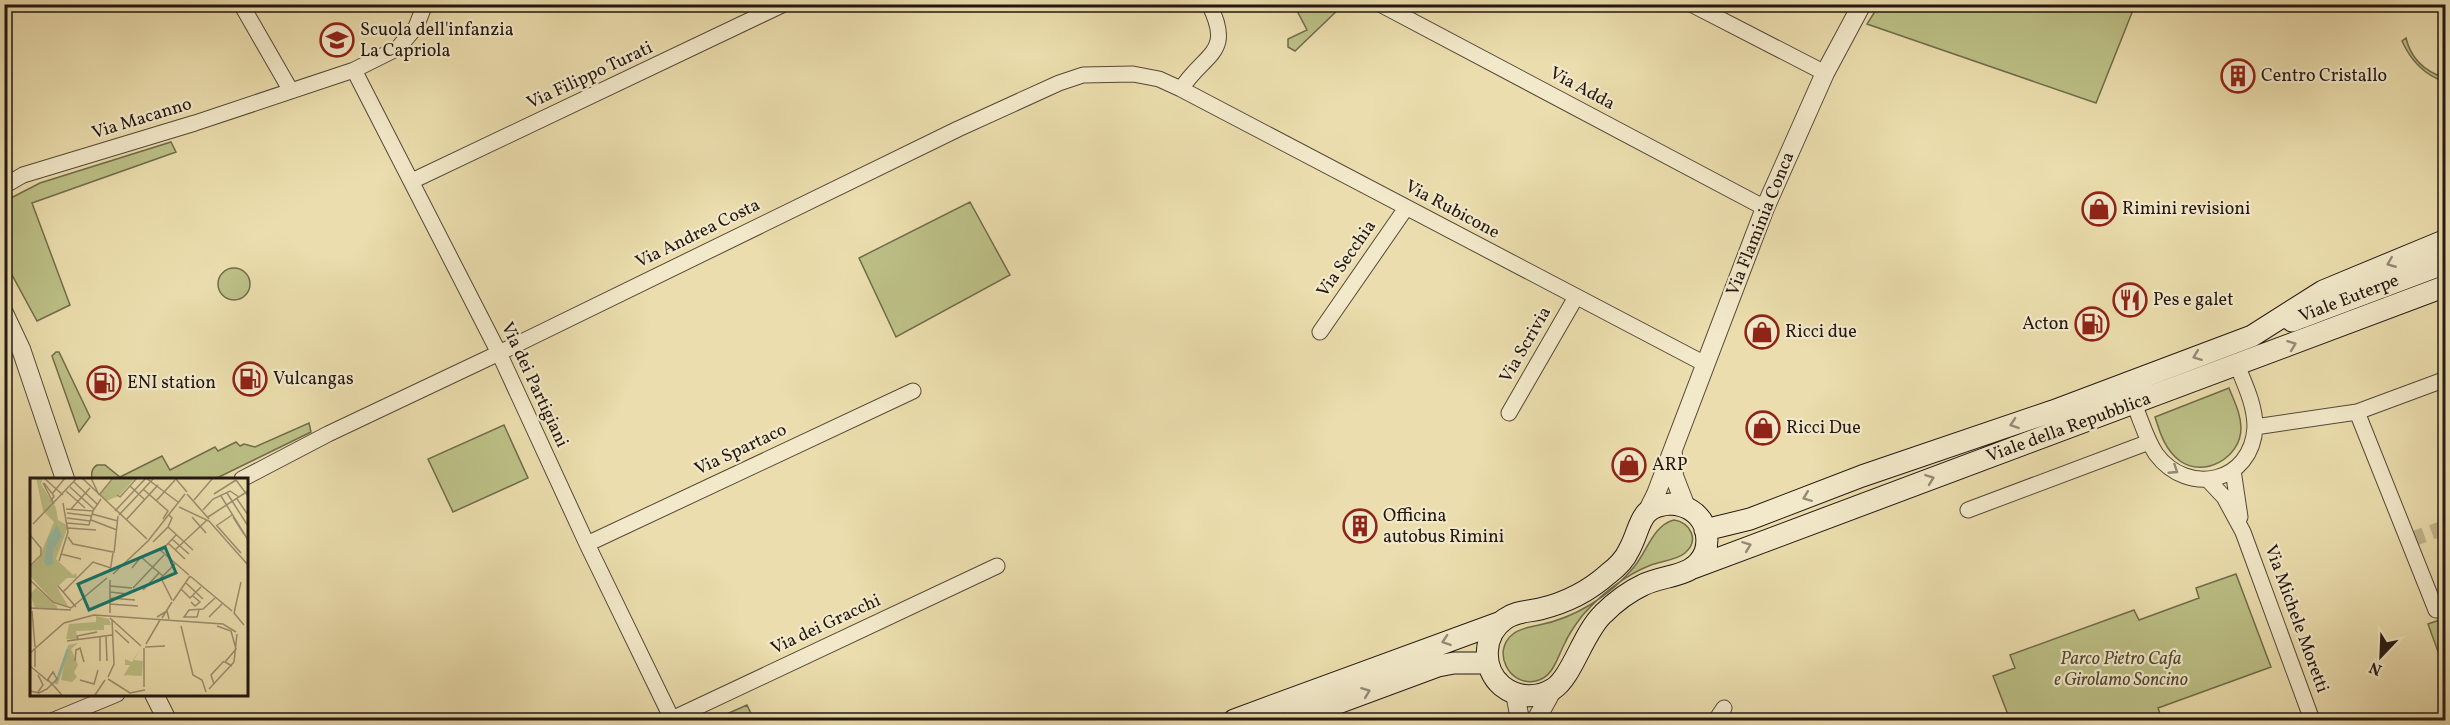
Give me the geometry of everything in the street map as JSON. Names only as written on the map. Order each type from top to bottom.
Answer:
[{"type":"main road","name":"Viale della Repubblica","points":[[1705,530],[1750,519],[1862,476],[2053,411],[2252,336],[2323,291],[2445,240]]},
{"type":"main road","name":"Viale Euterpe","points":[[2252,336],[2445,263]]},
{"type":"main road","name":"Viale della Repubblica","points":[[1553,689],[1565,678],[1578,650],[1602,614],[1642,585],[2134,404],[2445,286]]},
{"type":"main road","points":[[1292,720],[1329,695],[1502,622],[1512,615],[1538,610],[1576,596],[1609,573],[1630,548],[1637,528],[1646,514],[1663,504],[1686,507],[1696,514],[1705,530],[1707,540],[1705,552],[1693,568]]},
{"type":"main road","points":[[1502,622],[1493,632],[1489,642],[1488,663],[1497,680],[1515,693],[1533,696],[1553,689]]},
{"type":"main road","points":[[1234,720],[1438,666],[1454,663],[1488,663]]},
{"type":"street","points":[[242,4],[291,91]]},
{"type":"street","name":"Via Macanno","points":[[4,186],[23,175],[354,70],[398,48],[416,27],[425,4]]},
{"type":"street","name":"Via Filippo Turati","points":[[412,181],[784,4]]},
{"type":"street","points":[[1181,89],[1191,73],[1212,53],[1220,38],[1218,23],[1209,4]]},
{"type":"street","name":"Via Adda","points":[[1380,4],[1765,208]]},
{"type":"street","points":[[1691,4],[1825,73]]},
{"type":"street","name":"Via Flaminia Conca","points":[[1646,514],[1656,495],[1765,208],[1825,73],[1862,4]]},
{"type":"street","name":"Via dei Partigiani","points":[[354,70],[499,353],[586,544],[672,719]]},
{"type":"street","name":"Via Andrea Costa","points":[[244,478],[328,434],[937,139],[1059,83],[1083,75],[1133,74],[1160,79],[1181,89]]},
{"type":"street","name":"Via Rubicone","points":[[1181,89],[1705,364]]},
{"type":"street","name":"Via Secchia","points":[[1320,332],[1406,208]]},
{"type":"street","name":"Via Scrivia","points":[[1509,413],[1576,297]]},
{"type":"street","points":[[4,313],[21,349],[65,478]]},
{"type":"street","points":[[2134,404],[2156,454],[2173,471],[2196,480],[2208,480],[2233,470],[2246,453],[2254,427],[2252,405],[2237,365]]},
{"type":"street","points":[[2254,427],[2357,412],[2445,379]]},
{"type":"street","name":"Via Spartaco","points":[[586,544],[912,391]]},
{"type":"street","points":[[2357,412],[2436,610]]},
{"type":"street","points":[[1968,510],[2149,442]]},
{"type":"street","name":"Via Flaminia Conca","points":[[1672,449],[1674,476],[1686,507]]},
{"type":"street","name":"Via Michele Moretti","points":[[2233,470],[2243,532]]},
{"type":"street","name":"Via Michele Moretti","points":[[2208,480],[2224,497],[2243,532],[2312,720]]},
{"type":"street","name":"Via dei Gracchi","points":[[672,719],[997,566]]},
{"type":"street","points":[[1536,720],[1553,689]]},
{"type":"street","points":[[1515,693],[1520,720]]},
{"type":"street","points":[[54,720],[112,695]]},
{"type":"street","points":[[155,695],[167,720]]},
{"type":"street","points":[[169,695],[180,720]]},
{"type":"green space","points":[[1294,5],[1343,5],[1295,51],[1288,47],[1288,39],[1307,30]]},
{"type":"green space","points":[[1879,5],[2135,5],[2096,103],[1867,24]]},
{"type":"green space","points":[[2406,38],[2408,46],[2420,64],[2445,78],[2445,82],[2425,71],[2414,61],[2402,41]]},
{"type":"green space","points":[[171,142],[176,152],[32,203],[70,305],[37,321],[5,262],[5,201],[40,183]]},
{"type":"green space","points":[[970,202],[1010,275],[896,337],[859,258]]},
{"type":"green space","points":[[234,268],[245,273],[250,284],[245,295],[234,300],[223,295],[218,284],[223,273]]},
{"type":"green space","points":[[59,352],[90,417],[79,432],[52,356]]},
{"type":"green space","points":[[2229,388],[2241,423],[2235,448],[2220,462],[2210,466],[2190,466],[2180,461],[2167,446],[2155,417]]},
{"type":"green space","points":[[309,423],[311,432],[217,478],[92,478],[92,471],[97,465],[105,465],[120,477],[162,456],[170,470],[215,447],[218,451],[236,442],[240,446],[244,444],[255,447]]},
{"type":"green space","points":[[504,425],[528,478],[453,512],[428,459]]},
{"type":"green space","points":[[1674,520],[1685,524],[1691,532],[1692,543],[1685,553],[1641,569],[1620,582],[1639,561],[1661,527]]},
{"type":"green space","name":"Parco Pietro Cafa e Girolamo Soncino","points":[[2236,574],[2271,667],[2158,708],[2162,720],[2010,720],[1993,676],[2015,668],[2010,655],[2134,610],[2139,620],[2199,598],[2196,588]]},
{"type":"green space","points":[[1598,600],[1573,629],[1547,675],[1536,681],[1526,681],[1518,679],[1511,673],[1503,658],[1507,641],[1513,634],[1522,629],[1566,617]]},
{"type":"green space","points":[[2445,618],[2445,671],[2428,624]]},
{"type":"green space","points":[[747,705],[754,720],[713,720]]},
{"type":"tunnel","points":[[2410,540],[2446,527]]},
{"type":"place","name":"Scuola dell'infanzia La Capriola","points":[[337,40]]},
{"type":"place","name":"Centro Cristallo","points":[[2238,76]]},
{"type":"place","name":"Rimini revisioni","points":[[2099,209]]},
{"type":"place","name":"Pes e galet","points":[[2130,300]]},
{"type":"place","name":"Acton","points":[[2092,324]]},
{"type":"place","name":"Ricci due","points":[[1762,332]]},
{"type":"place","name":"Vulcangas","points":[[250,379]]},
{"type":"place","name":"ENI station","points":[[104,383]]},
{"type":"place","name":"Ricci Due","points":[[1763,428]]},
{"type":"place","name":"ARP","points":[[1629,465]]},
{"type":"place","name":"Officina autobus Rimini","points":[[1360,526]]}]
